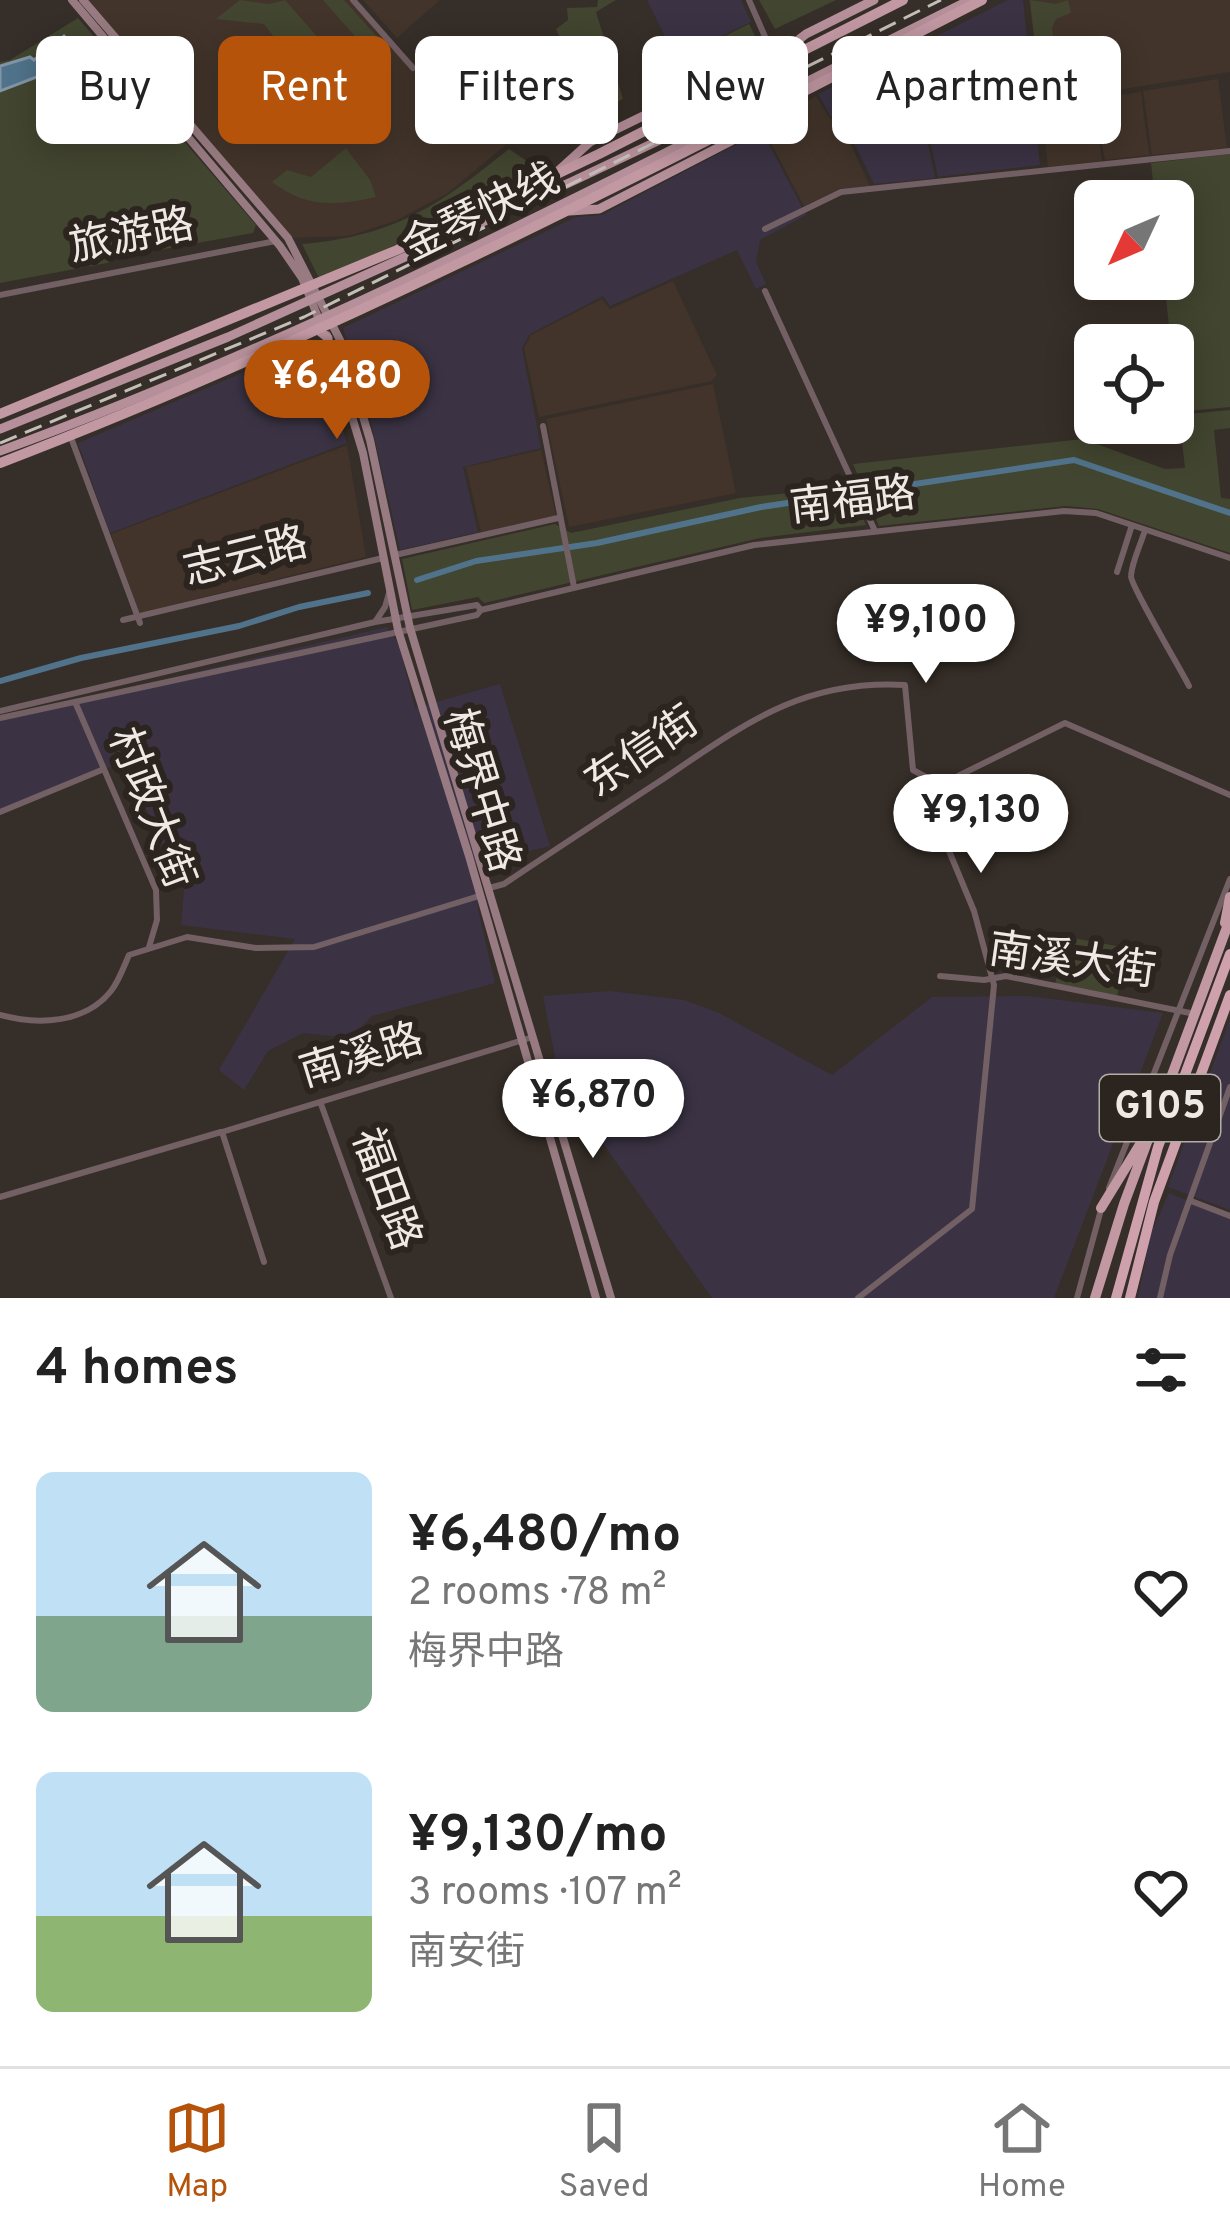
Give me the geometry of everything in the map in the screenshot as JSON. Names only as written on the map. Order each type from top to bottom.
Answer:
[{"type":"highway","name":"金琴快线","points":[[0,414],[397,250],[903,0]]},
{"type":"highway","name":"金琴快线","points":[[0,463],[345,320],[982,0]]},
{"type":"highway","points":[[1222,939],[1230,897]]},
{"type":"highway","name":"G105","points":[[1095,1298],[1124,1204],[1230,919]]},
{"type":"highway","points":[[1114,1298],[1158,1147],[1230,954]]},
{"type":"highway","name":"G105","points":[[1114,1298],[1135,1218],[1230,963]]},
{"type":"highway","points":[[1130,1298],[1161,1181],[1230,994]]},
{"type":"highway","points":[[1101,1208],[1156,1118]]},
{"type":"main road","points":[[73,0],[276,241],[315,298]]},
{"type":"main road","points":[[83,0],[287,238],[315,298]]},
{"type":"main road","points":[[803,36],[874,0]]},
{"type":"main road","points":[[0,451],[166,387],[392,286],[970,0]]},
{"type":"main road","points":[[516,207],[590,142],[764,55],[852,24]]},
{"type":"main road","points":[[541,212],[599,209],[768,122],[811,89]]},
{"type":"main road","points":[[0,429],[315,298],[651,144]]},
{"type":"main road","points":[[292,306],[299,298],[302,278]]},
{"type":"main road","name":"梅界中路","points":[[315,298],[341,342],[370,440],[410,628],[611,1298]]},
{"type":"main road","name":"梅界中路","points":[[323,315],[363,454],[398,630],[596,1298]]},
{"type":"main road","points":[[302,325],[314,326],[328,338]]},
{"type":"street","points":[[353,0],[413,68]]},
{"type":"street","points":[[749,0],[765,36]]},
{"type":"street","points":[[765,229],[841,192],[1230,151]]},
{"type":"street","name":"旅游路","points":[[0,295],[276,241]]},
{"type":"street","points":[[765,291],[875,531]]},
{"type":"street","points":[[66,426],[138,620]]},
{"type":"street","points":[[543,426],[574,587]]},
{"type":"street","name":"南福路","points":[[482,610],[754,544],[1064,511],[1096,513],[1230,558]]},
{"type":"street","points":[[395,555],[558,518]]},
{"type":"street","points":[[1117,572],[1132,525]]},
{"type":"street","points":[[1145,530],[1132,586],[1160,627],[1189,686]]},
{"type":"street","points":[[379,536],[391,534]]},
{"type":"street","name":"志云路","points":[[123,620],[383,557]]},
{"type":"street","points":[[375,622],[389,590]]},
{"type":"street","points":[[477,605],[482,610],[477,615],[76,704],[0,714],[375,622],[477,605]]},
{"type":"street","name":"东信街","points":[[489,888],[504,884],[742,724],[818,691],[861,682],[905,685],[913,770],[953,792]]},
{"type":"street","name":"村政大街","points":[[72,694],[156,890],[158,920],[149,947]]},
{"type":"street","points":[[858,1298],[972,1209],[994,986],[974,910],[942,834],[958,776],[1065,723],[1230,795]]},
{"type":"street","points":[[0,812],[104,769]]},
{"type":"street","points":[[1076,1298],[1101,1208],[1230,879]]},
{"type":"street","points":[[0,1015],[27,1022],[84,1014],[111,991],[129,955],[149,947],[187,938],[256,948],[314,947],[479,896]]},
{"type":"street","name":"南溪大街","points":[[940,976],[1006,976],[1195,1014]]},
{"type":"street","name":"南溪路","points":[[0,1197],[533,1037]]},
{"type":"street","points":[[1160,1298],[1170,1255],[1230,1087]]},
{"type":"street","name":"福田路","points":[[320,1103],[391,1298]]},
{"type":"street","points":[[222,1132],[264,1262]]},
{"type":"street","points":[[1191,1201],[1230,1216]]},
{"type":"shaded area","points":[[85,0],[353,0],[386,36],[218,36],[218,144],[391,144],[391,41],[415,67],[415,144],[507,144],[448,193],[395,221],[349,236],[288,238],[194,128],[194,36],[116,36]]},
{"type":"shaded area","points":[[363,0],[440,0],[397,38]]},
{"type":"shaded area","points":[[647,0],[741,0],[751,22],[723,36],[665,36]]},
{"type":"shaded area","points":[[1008,0],[1023,0],[1027,36],[937,36]]},
{"type":"shaded area","points":[[1029,0],[1230,0],[1230,72],[1121,89],[1121,36],[1034,36]]},
{"type":"shaded area","points":[[1218,79],[1227,148],[1152,155],[1143,91]]},
{"type":"shaded area","points":[[832,87],[832,117],[831,117],[818,94]]},
{"type":"shaded area","points":[[1141,92],[1149,155],[1105,160],[1102,144],[1121,144],[1121,95]]},
{"type":"shaded area","points":[[816,96],[832,118],[832,144],[851,144],[870,186],[839,189],[804,206],[771,144],[808,144],[808,101]]},
{"type":"shaded area","points":[[737,144],[769,144],[806,215],[760,240],[756,262],[766,284],[756,289],[737,250],[610,306],[603,296],[530,334],[522,348],[541,448],[463,467],[478,532],[400,550],[343,328],[576,217],[602,215]]},
{"type":"shaded area","points":[[855,144],[928,144],[935,178],[874,184]]},
{"type":"shaded area","points":[[931,144],[1038,144],[1040,165],[938,177]]},
{"type":"shaded area","points":[[1045,144],[1100,144],[1102,161],[1048,167]]},
{"type":"shaded area","points":[[673,281],[717,375],[712,381],[539,417],[524,348],[531,335],[602,299],[610,309]]},
{"type":"shaded area","points":[[298,349],[323,367],[347,443],[110,533],[78,443]]},
{"type":"shaded area","points":[[713,384],[736,493],[569,527],[546,419]]},
{"type":"shaded area","points":[[347,445],[366,557],[139,613],[111,534]]},
{"type":"shaded area","points":[[541,450],[556,516],[481,532],[466,467]]},
{"type":"shaded area","points":[[387,627],[399,645],[415,708],[500,684],[550,846],[475,864],[478,909],[495,983],[372,1016],[351,1038],[303,1033],[268,1051],[244,1090],[219,1070],[295,939],[181,925],[184,891],[124,761],[0,815],[0,718]]},
{"type":"shaded area","points":[[610,991],[684,1000],[719,1013],[832,1075],[932,997],[1028,996],[1163,1013],[1054,1298],[712,1298],[560,1082],[543,996]]},
{"type":"shaded area","points":[[1230,1019],[1230,1210],[1168,1187]]},
{"type":"shaded area","points":[[1169,1193],[1230,1218],[1230,1298],[1138,1298],[1151,1233]]},
{"type":"green space","points":[[240,0],[269,4],[285,0],[317,36],[273,36],[264,24],[216,19]]},
{"type":"green space","points":[[323,0],[344,0],[376,36],[355,36]]},
{"type":"green space","points":[[598,0],[616,0],[596,12],[603,36],[559,36],[556,29],[568,20],[567,8],[597,7]]},
{"type":"green space","points":[[759,0],[836,0],[775,29]]},
{"type":"green space","points":[[1030,0],[1056,4],[1068,0],[1071,13],[1056,19],[1053,36],[1034,36]]},
{"type":"green space","points":[[78,18],[93,36],[49,36]]},
{"type":"green space","points":[[749,24],[755,36],[725,36]]},
{"type":"green space","points":[[36,44],[36,144],[186,144],[256,225],[253,233],[141,249],[107,263],[0,283],[0,62]]},
{"type":"green space","points":[[346,148],[370,180],[376,197],[322,203],[297,197],[272,182],[287,170],[311,177]]},
{"type":"green space","points":[[509,149],[546,174],[320,280],[302,244],[364,234],[414,215]]},
{"type":"green space","points":[[1230,154],[1230,407],[1194,410],[1194,324],[1169,324],[1166,300],[1194,300],[1194,180],[1153,180],[1151,163]]},
{"type":"green space","points":[[1230,410],[1230,428],[1214,430],[1221,498],[1230,499],[1230,553],[1098,509],[1066,506],[879,526],[853,464],[1074,440],[1074,444],[1097,444],[1165,469],[1185,468],[1182,444],[1194,444],[1194,414]]},
{"type":"green space","points":[[849,487],[866,525],[760,538],[484,603],[478,597],[412,610],[402,559],[555,524],[571,533],[740,498]]},
{"type":"green space","points":[[1067,937],[1128,948],[1117,996],[1055,984]]},
{"type":"water","points":[[30,57],[36,77],[0,91],[0,66]]},
{"type":"waterway","points":[[417,580],[476,561],[597,543],[761,507],[1074,460],[1230,513]]},
{"type":"waterway","points":[[0,681],[368,593]]},
{"type":"railway","points":[[0,443],[304,317],[941,0]]}]
